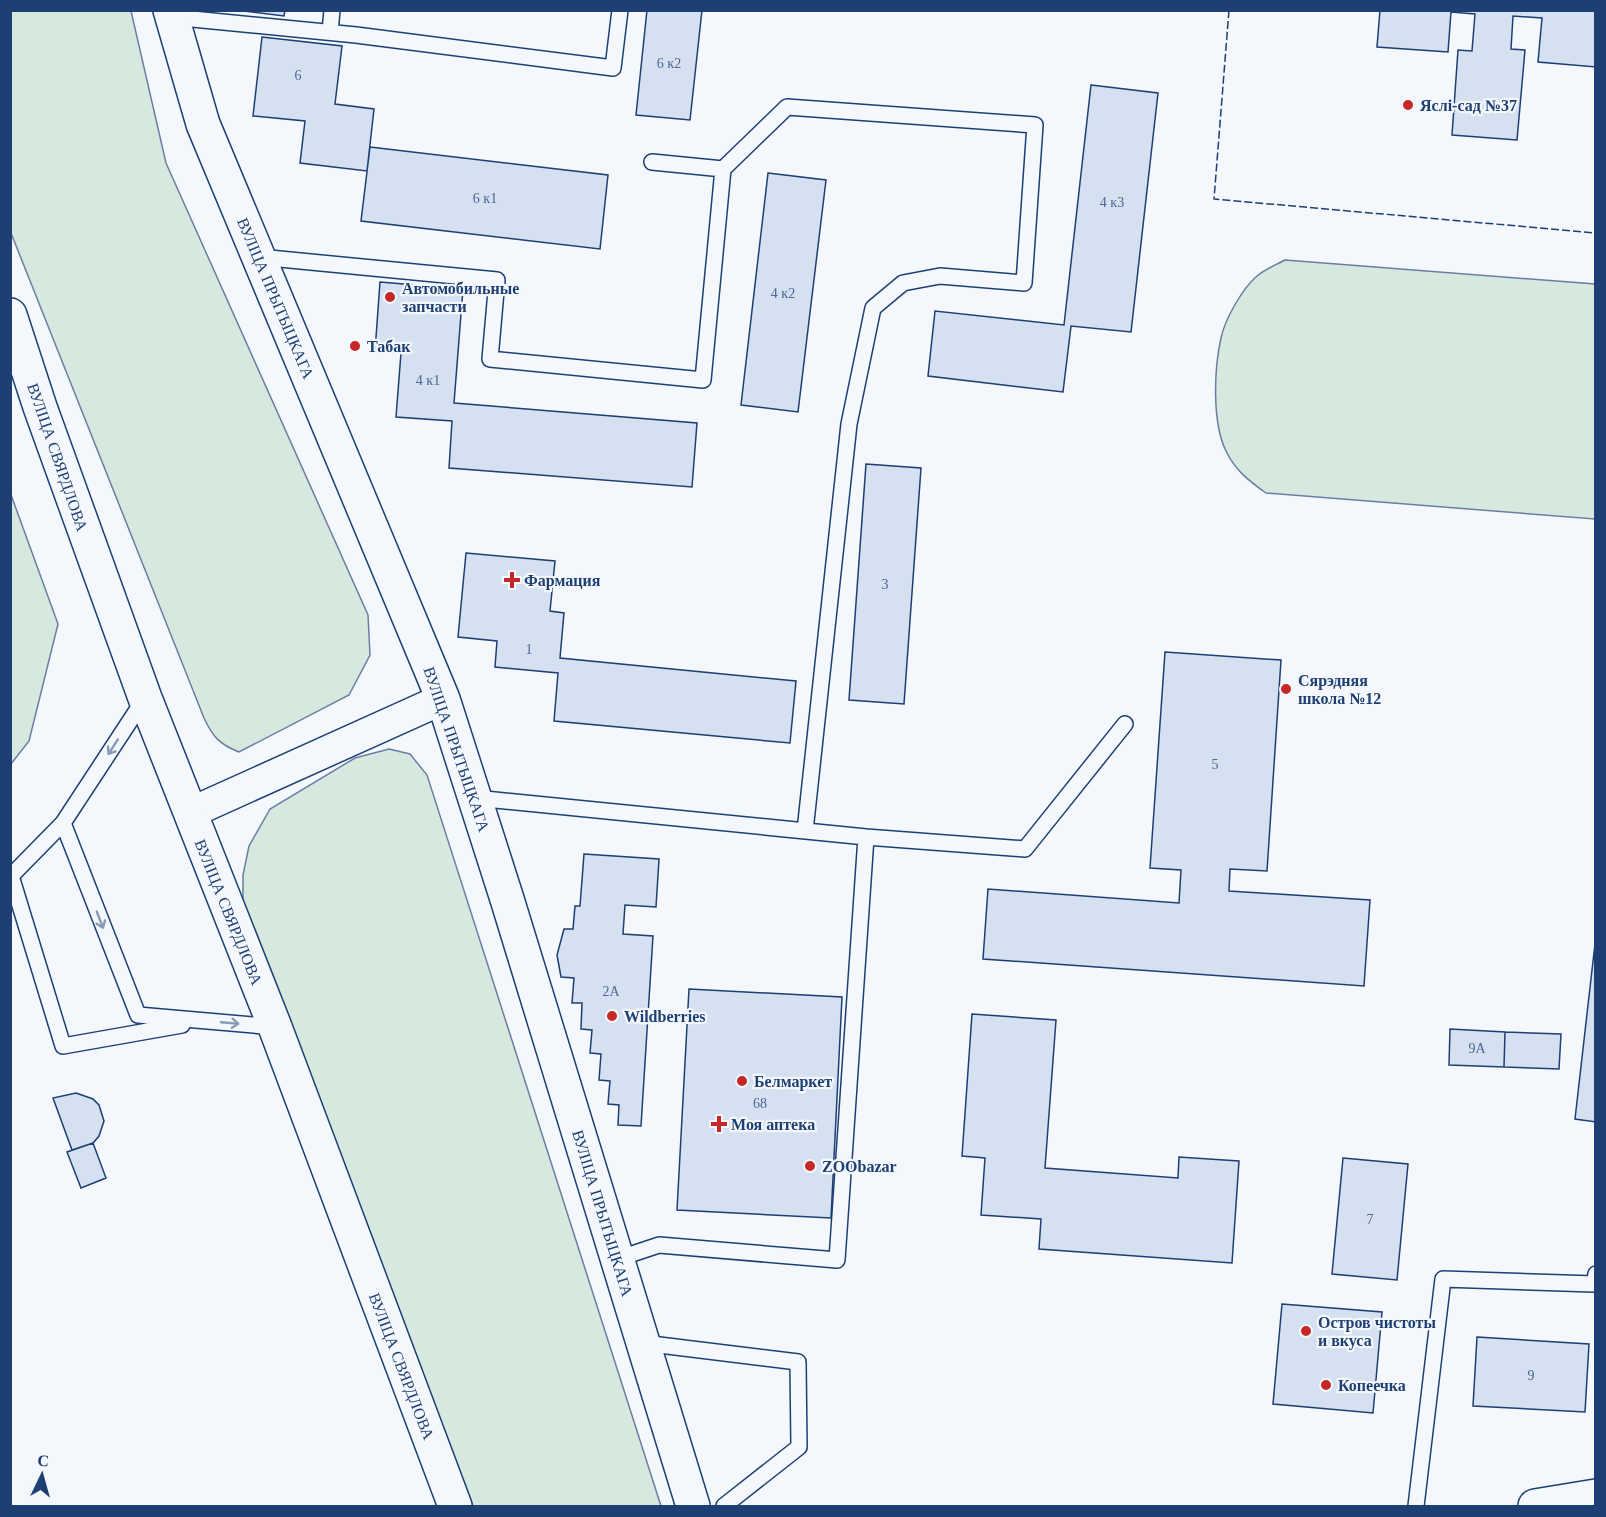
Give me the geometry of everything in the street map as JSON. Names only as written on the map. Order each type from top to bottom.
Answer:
[{"type":"street","name":"ВУЛІЦА ПРЫТЫЦКАГА","points":[[171,14],[203,124],[443,699],[693,1506]]},
{"type":"street","name":"ВУЛІЦА СВЯРДЛОВА","points":[[10,315],[40,407],[145,698],[275,1027],[455,1506]]},
{"type":"street","points":[[190,813],[443,699]]},
{"type":"street","points":[[1535,1506],[1596,1496]]},
{"type":"lane","points":[[330,33],[332,10]]},
{"type":"lane","points":[[171,14],[613,68],[620,10]]},
{"type":"lane","points":[[259,257],[497,280],[490,359],[703,380],[723,169],[787,106],[1035,125],[1023,282],[940,276],[903,283],[873,308],[849,424],[805,831]]},
{"type":"lane","points":[[652,162],[723,169]]},
{"type":"lane","points":[[145,698],[63,823],[11,876],[63,1046],[204,1021]]},
{"type":"lane","points":[[475,798],[866,837],[1025,849],[1125,724]]},
{"type":"lane","points":[[63,823],[138,1015],[275,1027]]},
{"type":"lane","points":[[617,1259],[659,1245],[837,1260],[866,837]]},
{"type":"lane","points":[[1416,1506],[1443,1279],[1594,1284],[1596,1274]]},
{"type":"lane","points":[[643,1343],[798,1362],[799,1447],[724,1506]]},
{"type":"shaded area","points":[[11,10],[131,11],[166,163],[368,615],[370,655],[349,695],[239,752],[217,739],[204,718],[11,233]]},
{"type":"shaded area","points":[[1285,260],[1595,284],[1595,519],[1266,493],[1248,479],[1226,451],[1218,426],[1216,380],[1221,338],[1226,322],[1246,288],[1260,274]]},
{"type":"shaded area","points":[[10,492],[58,624],[29,741],[11,764]]},
{"type":"shaded area","points":[[389,749],[410,754],[427,775],[661,1506],[473,1506],[243,905],[243,875],[249,846],[270,809],[355,758]]},
{"type":"building","points":[[236,10],[285,10],[284,16]]},
{"type":"building","points":[[647,10],[702,10],[690,120],[636,115]]},
{"type":"building","points":[[1380,10],[1596,10],[1596,67],[1538,62],[1542,18],[1513,16],[1511,49],[1525,50],[1517,140],[1452,135],[1458,50],[1472,51],[1475,14],[1451,12],[1448,52],[1377,47]]},
{"type":"building","points":[[262,37],[342,46],[335,104],[374,109],[367,171],[300,163],[305,121],[253,116]]},
{"type":"building","points":[[1091,85],[1158,93],[1131,332],[1071,326],[1063,392],[928,376],[935,311],[1064,325]]},
{"type":"building","points":[[370,147],[608,175],[600,249],[361,221]]},
{"type":"building","points":[[768,173],[826,180],[798,412],[741,405]]},
{"type":"building","points":[[380,282],[463,289],[454,403],[697,423],[692,487],[449,468],[452,421],[396,417],[401,353],[375,351]]},
{"type":"building","points":[[866,464],[921,468],[904,704],[849,700]]},
{"type":"building","points":[[466,553],[555,561],[550,611],[564,613],[560,658],[796,681],[790,743],[554,721],[558,673],[495,667],[497,641],[458,637]]},
{"type":"building","points":[[1165,652],[1281,660],[1267,871],[1230,869],[1229,891],[1370,900],[1364,986],[983,959],[988,889],[1179,903],[1181,870],[1150,868]]},
{"type":"building","points":[[584,854],[659,859],[656,907],[625,905],[623,934],[653,936],[641,1126],[618,1125],[619,1105],[608,1104],[610,1081],[599,1080],[601,1054],[590,1053],[592,1030],[581,1029],[582,1003],[572,1003],[574,978],[561,977],[557,955],[564,929],[573,929],[575,906],[580,906]]},
{"type":"building","points":[[1596,935],[1596,1122],[1575,1119]]},
{"type":"building","points":[[689,989],[842,997],[831,1218],[677,1210]]},
{"type":"building","points":[[972,1014],[1056,1020],[1045,1168],[1178,1178],[1179,1157],[1239,1161],[1232,1263],[1039,1249],[1041,1219],[981,1215],[985,1158],[962,1156]]},
{"type":"building","points":[[1450,1029],[1505,1032],[1504,1067],[1449,1065]]},
{"type":"building","points":[[1505,1032],[1561,1034],[1559,1069],[1504,1067]]},
{"type":"building","points":[[76,1093],[93,1099],[99,1105],[104,1121],[99,1136],[93,1143],[72,1150],[53,1098]]},
{"type":"building","points":[[93,1143],[106,1178],[81,1188],[67,1152]]},
{"type":"building","points":[[1343,1158],[1408,1164],[1397,1280],[1332,1274]]},
{"type":"building","points":[[1282,1304],[1382,1312],[1373,1413],[1273,1404]]},
{"type":"building","points":[[1477,1337],[1589,1344],[1585,1412],[1473,1406]]},
{"type":"fence","points":[[1229,10],[1214,199],[1596,233]]},
{"type":"place","name":"Яслі-сад №37","points":[[1408,105]]},
{"type":"place","name":"Автомобильные запчасти","points":[[390,297]]},
{"type":"place","name":"Табак","points":[[355,346]]},
{"type":"place","name":"Фармация","points":[[512,580]]},
{"type":"place","name":"Сярэдняя школа №12","points":[[1286,689]]},
{"type":"place","name":"Wildberries","points":[[612,1016]]},
{"type":"place","name":"Белмаркет","points":[[742,1081]]},
{"type":"place","name":"Моя аптека","points":[[719,1124]]},
{"type":"place","name":"ZOObazar","points":[[810,1166]]},
{"type":"place","name":"Остров чистоты и вкуса","points":[[1306,1331]]},
{"type":"place","name":"Копеечка","points":[[1326,1385]]}]
